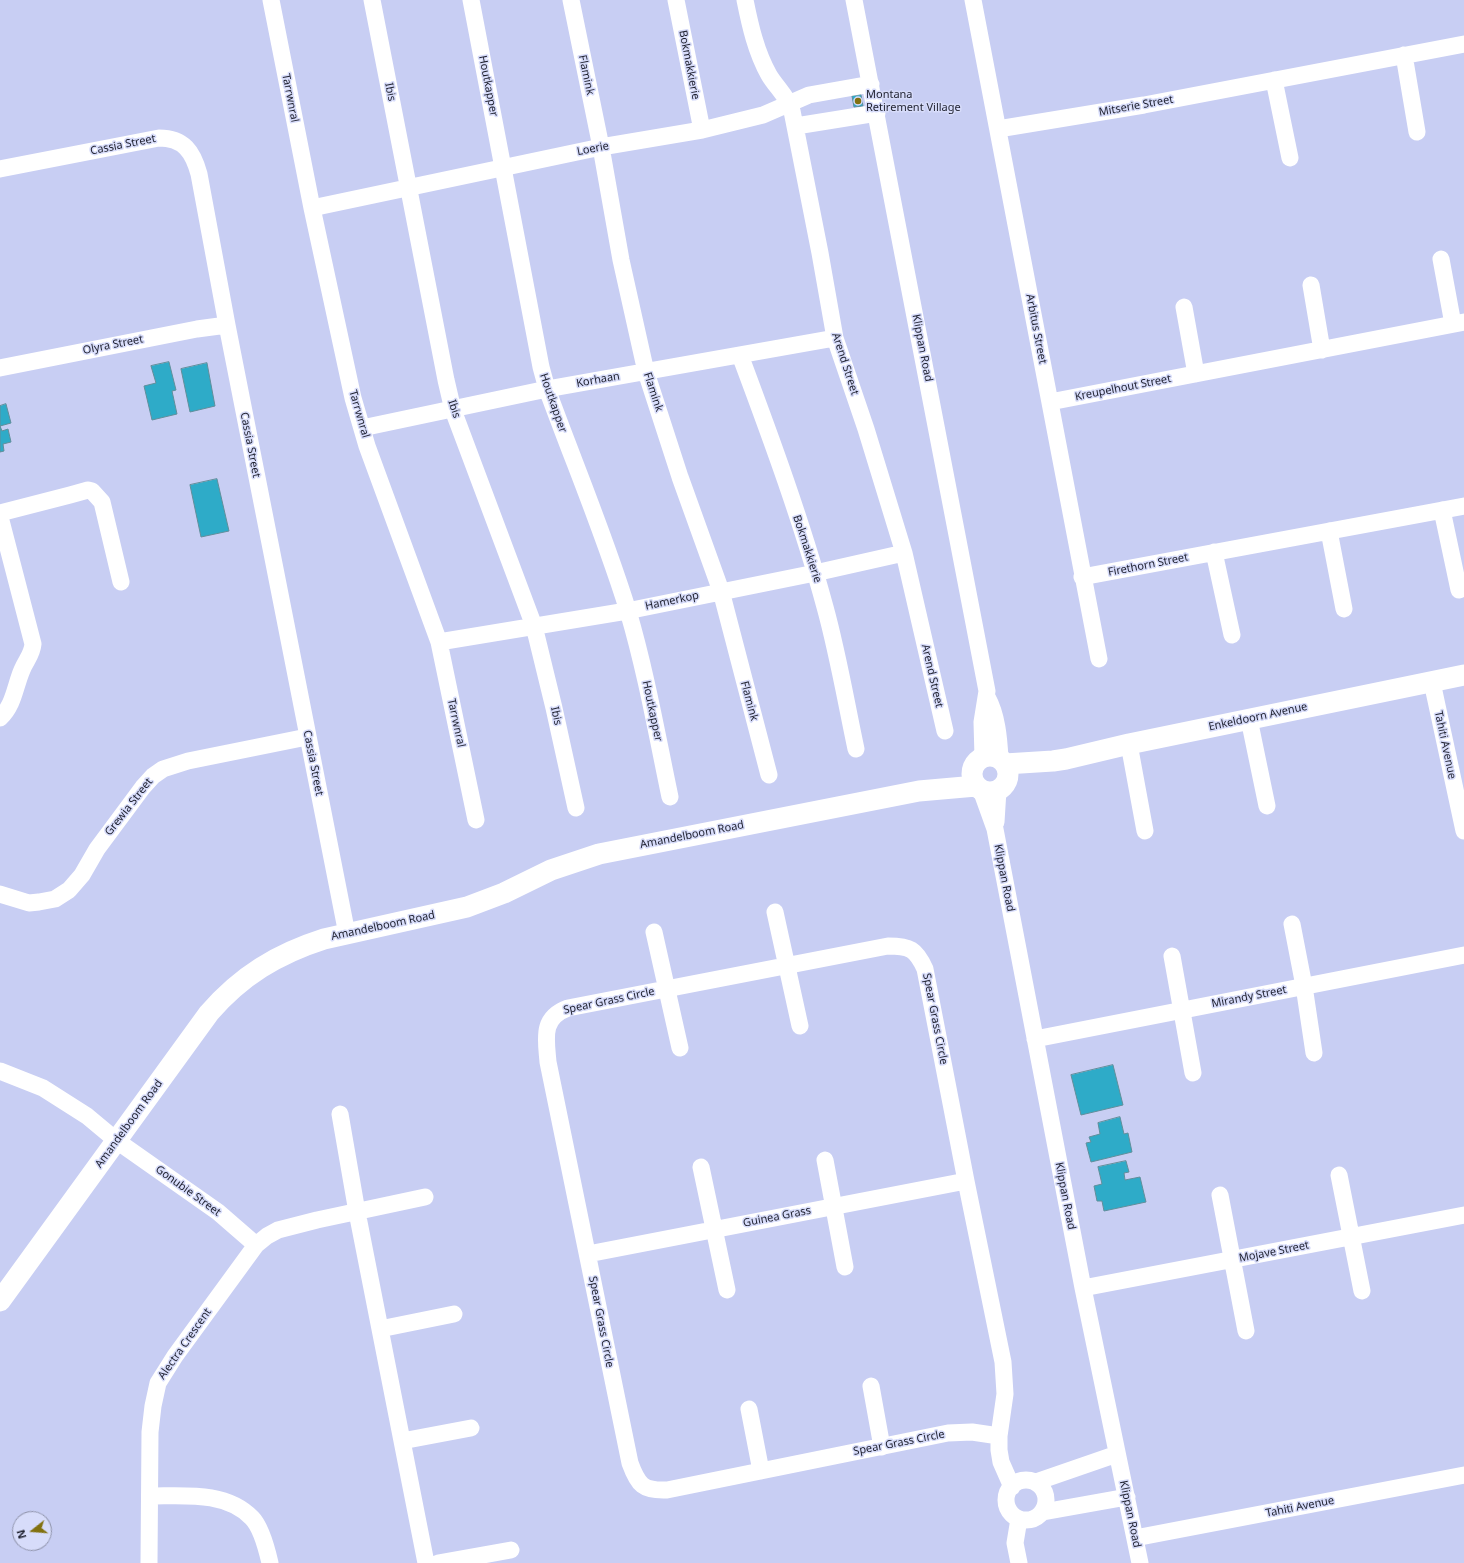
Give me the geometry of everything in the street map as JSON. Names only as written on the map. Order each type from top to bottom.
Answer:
[{"type":"street","name":"Tarrwnral","points":[[271,0],[312,208],[353,398],[362,428],[439,642],[476,820]]},
{"type":"street","name":"Ibis","points":[[372,0],[438,342],[454,410],[534,626],[576,808]]},
{"type":"street","name":"Houtkapper","points":[[471,0],[541,367],[547,389],[611,558],[638,647],[670,797]]},
{"type":"street","name":"Flamink","points":[[571,0],[601,148],[621,260],[646,372],[680,477],[721,591],[769,775]]},
{"type":"street","name":"Bokmakkierie","points":[[676,0],[702,130]]},
{"type":"street","name":"Arend Street","points":[[745,0],[750,22],[763,62],[769,75],[790,104],[796,126],[835,338],[866,429],[904,552],[945,731]]},
{"type":"street","name":"Klippan Road","points":[[854,0],[987,691],[982,722],[990,774],[995,829],[1083,1288],[1140,1563]]},
{"type":"street","name":"Arbitus Street","points":[[973,0],[1082,577],[1099,659]]},
{"type":"street","name":"Mitserie Street","points":[[998,129],[1144,105],[1464,44]]},
{"type":"street","points":[[1404,55],[1417,132]]},
{"type":"street","points":[[1274,80],[1290,158]]},
{"type":"street","name":"Loerie","points":[[312,208],[409,186],[601,148],[702,130],[763,115],[809,95],[871,84]]},
{"type":"street","points":[[796,126],[877,114]]},
{"type":"street","name":"Cassia Street","points":[[0,169],[159,138],[168,138],[186,147],[196,162],[307,737],[347,934]]},
{"type":"street","name":"Kreupelhout Street","points":[[1050,402],[1459,323],[1441,259]]},
{"type":"street","points":[[1311,285],[1322,350]]},
{"type":"street","points":[[1184,307],[1196,374]]},
{"type":"street","name":"Olyra Street","points":[[0,368],[197,329],[227,325]]},
{"type":"street","name":"Korhaan","points":[[362,428],[454,410],[547,389],[835,338]]},
{"type":"street","name":"Bokmakkierie","points":[[740,355],[780,463],[815,573],[836,651],[856,749]]},
{"type":"street","points":[[0,513],[70,494],[88,490],[92,491],[102,502],[121,582]]},
{"type":"street","name":"Firethorn Street","points":[[1082,577],[1464,506]]},
{"type":"street","points":[[1442,510],[1458,590]]},
{"type":"street","points":[[0,517],[33,644],[31,654],[22,671],[13,698],[5,713],[0,718]]},
{"type":"street","points":[[1329,531],[1344,608]]},
{"type":"street","name":"Hamerkop","points":[[439,642],[627,611],[815,573],[904,552]]},
{"type":"street","points":[[1214,552],[1232,635]]},
{"type":"street","name":"Enkeldoorn Avenue","points":[[990,774],[1464,675]]},
{"type":"street","name":"Tahiti Avenue","points":[[1432,682],[1464,831]]},
{"type":"street","points":[[1249,719],[1267,806]]},
{"type":"street","name":"Grewia Street","points":[[0,894],[29,903],[55,899],[69,890],[82,875],[97,849],[143,787],[163,768],[188,761],[307,737]]},
{"type":"street","points":[[1129,744],[1145,831]]},
{"type":"street","name":"Amandelboom Road","points":[[0,1301],[204,1019],[224,996],[272,960],[303,946],[347,934],[467,907],[504,893],[551,870],[603,853],[919,791],[990,774]]},
{"type":"street","points":[[775,912],[800,1026]]},
{"type":"street","points":[[1292,924],[1304,986],[1314,1053]]},
{"type":"street","points":[[654,932],[680,1048]]},
{"type":"street","name":"Spear Grass Circle","points":[[998,1436],[961,1432],[667,1490],[646,1488],[639,1483],[630,1463],[548,1062],[546,1031],[549,1022],[554,1015],[568,1008],[888,946],[906,947],[917,953],[925,969],[1003,1362],[1005,1394],[998,1436],[1001,1462],[1012,1487]]},
{"type":"street","name":"Mirandy Street","points":[[1035,1039],[1464,955]]},
{"type":"street","points":[[1172,956],[1193,1073]]},
{"type":"street","name":"Gonubie Street","points":[[0,1071],[43,1088],[87,1116],[117,1141],[218,1212],[256,1245]]},
{"type":"street","points":[[340,1114],[357,1212],[426,1563]]},
{"type":"street","points":[[825,1160],[845,1267]]},
{"type":"street","points":[[701,1167],[727,1290]]},
{"type":"street","points":[[1339,1175],[1362,1291]]},
{"type":"street","name":"Guinea Grass","points":[[588,1254],[966,1181]]},
{"type":"street","points":[[1220,1195],[1246,1331]]},
{"type":"street","name":"Alectra Crescent","points":[[149,1563],[150,1432],[153,1406],[158,1383],[175,1356],[256,1245],[267,1236],[278,1230],[316,1220],[425,1197]]},
{"type":"street","name":"Mojave Street","points":[[1083,1288],[1464,1215]]},
{"type":"street","points":[[380,1329],[454,1314]]},
{"type":"street","points":[[871,1386],[882,1447]]},
{"type":"street","points":[[749,1408],[761,1471]]},
{"type":"street","points":[[402,1441],[471,1428]]},
{"type":"street","points":[[1117,1454],[1036,1482],[1023,1481],[1012,1487],[1008,1492],[1007,1505],[1013,1516],[1019,1519],[1032,1520],[1043,1512],[1127,1498]]},
{"type":"street","name":"Tahiti Avenue","points":[[1135,1538],[1464,1475]]},
{"type":"street","points":[[1036,1482],[1045,1492],[1046,1499],[1043,1512]]},
{"type":"street","points":[[150,1496],[201,1496],[238,1506],[253,1518],[262,1537],[270,1563]]},
{"type":"street","points":[[1018,1562],[1015,1543],[1019,1519]]},
{"type":"street","points":[[438,1563],[511,1550]]},
{"type":"building","name":"Montana Retirement Village","points":[[861,95],[863,106],[854,107],[852,96]]},
{"type":"building","points":[[169,362],[176,390],[172,391],[177,414],[152,420],[144,386],[156,383],[151,366]]},
{"type":"building","points":[[207,363],[215,406],[190,412],[181,369]]},
{"type":"building","points":[[6,404],[11,423],[0,426],[0,406]]},
{"type":"building","points":[[0,426],[2,431],[8,429],[11,442],[3,444],[4,451],[0,452]]},
{"type":"building","points":[[217,479],[229,531],[201,537],[190,485]]},
{"type":"building","points":[[1113,1065],[1123,1105],[1081,1115],[1071,1075]]},
{"type":"building","points":[[1120,1117],[1124,1134],[1128,1133],[1132,1152],[1091,1162],[1086,1143],[1091,1142],[1089,1137],[1100,1134],[1098,1123]]},
{"type":"building","points":[[1126,1161],[1129,1172],[1124,1173],[1125,1180],[1140,1177],[1146,1202],[1104,1211],[1102,1201],[1097,1201],[1094,1186],[1102,1184],[1098,1167]]},
{"type":"place","name":"Montana Retirement Village","points":[[858,101]]}]
